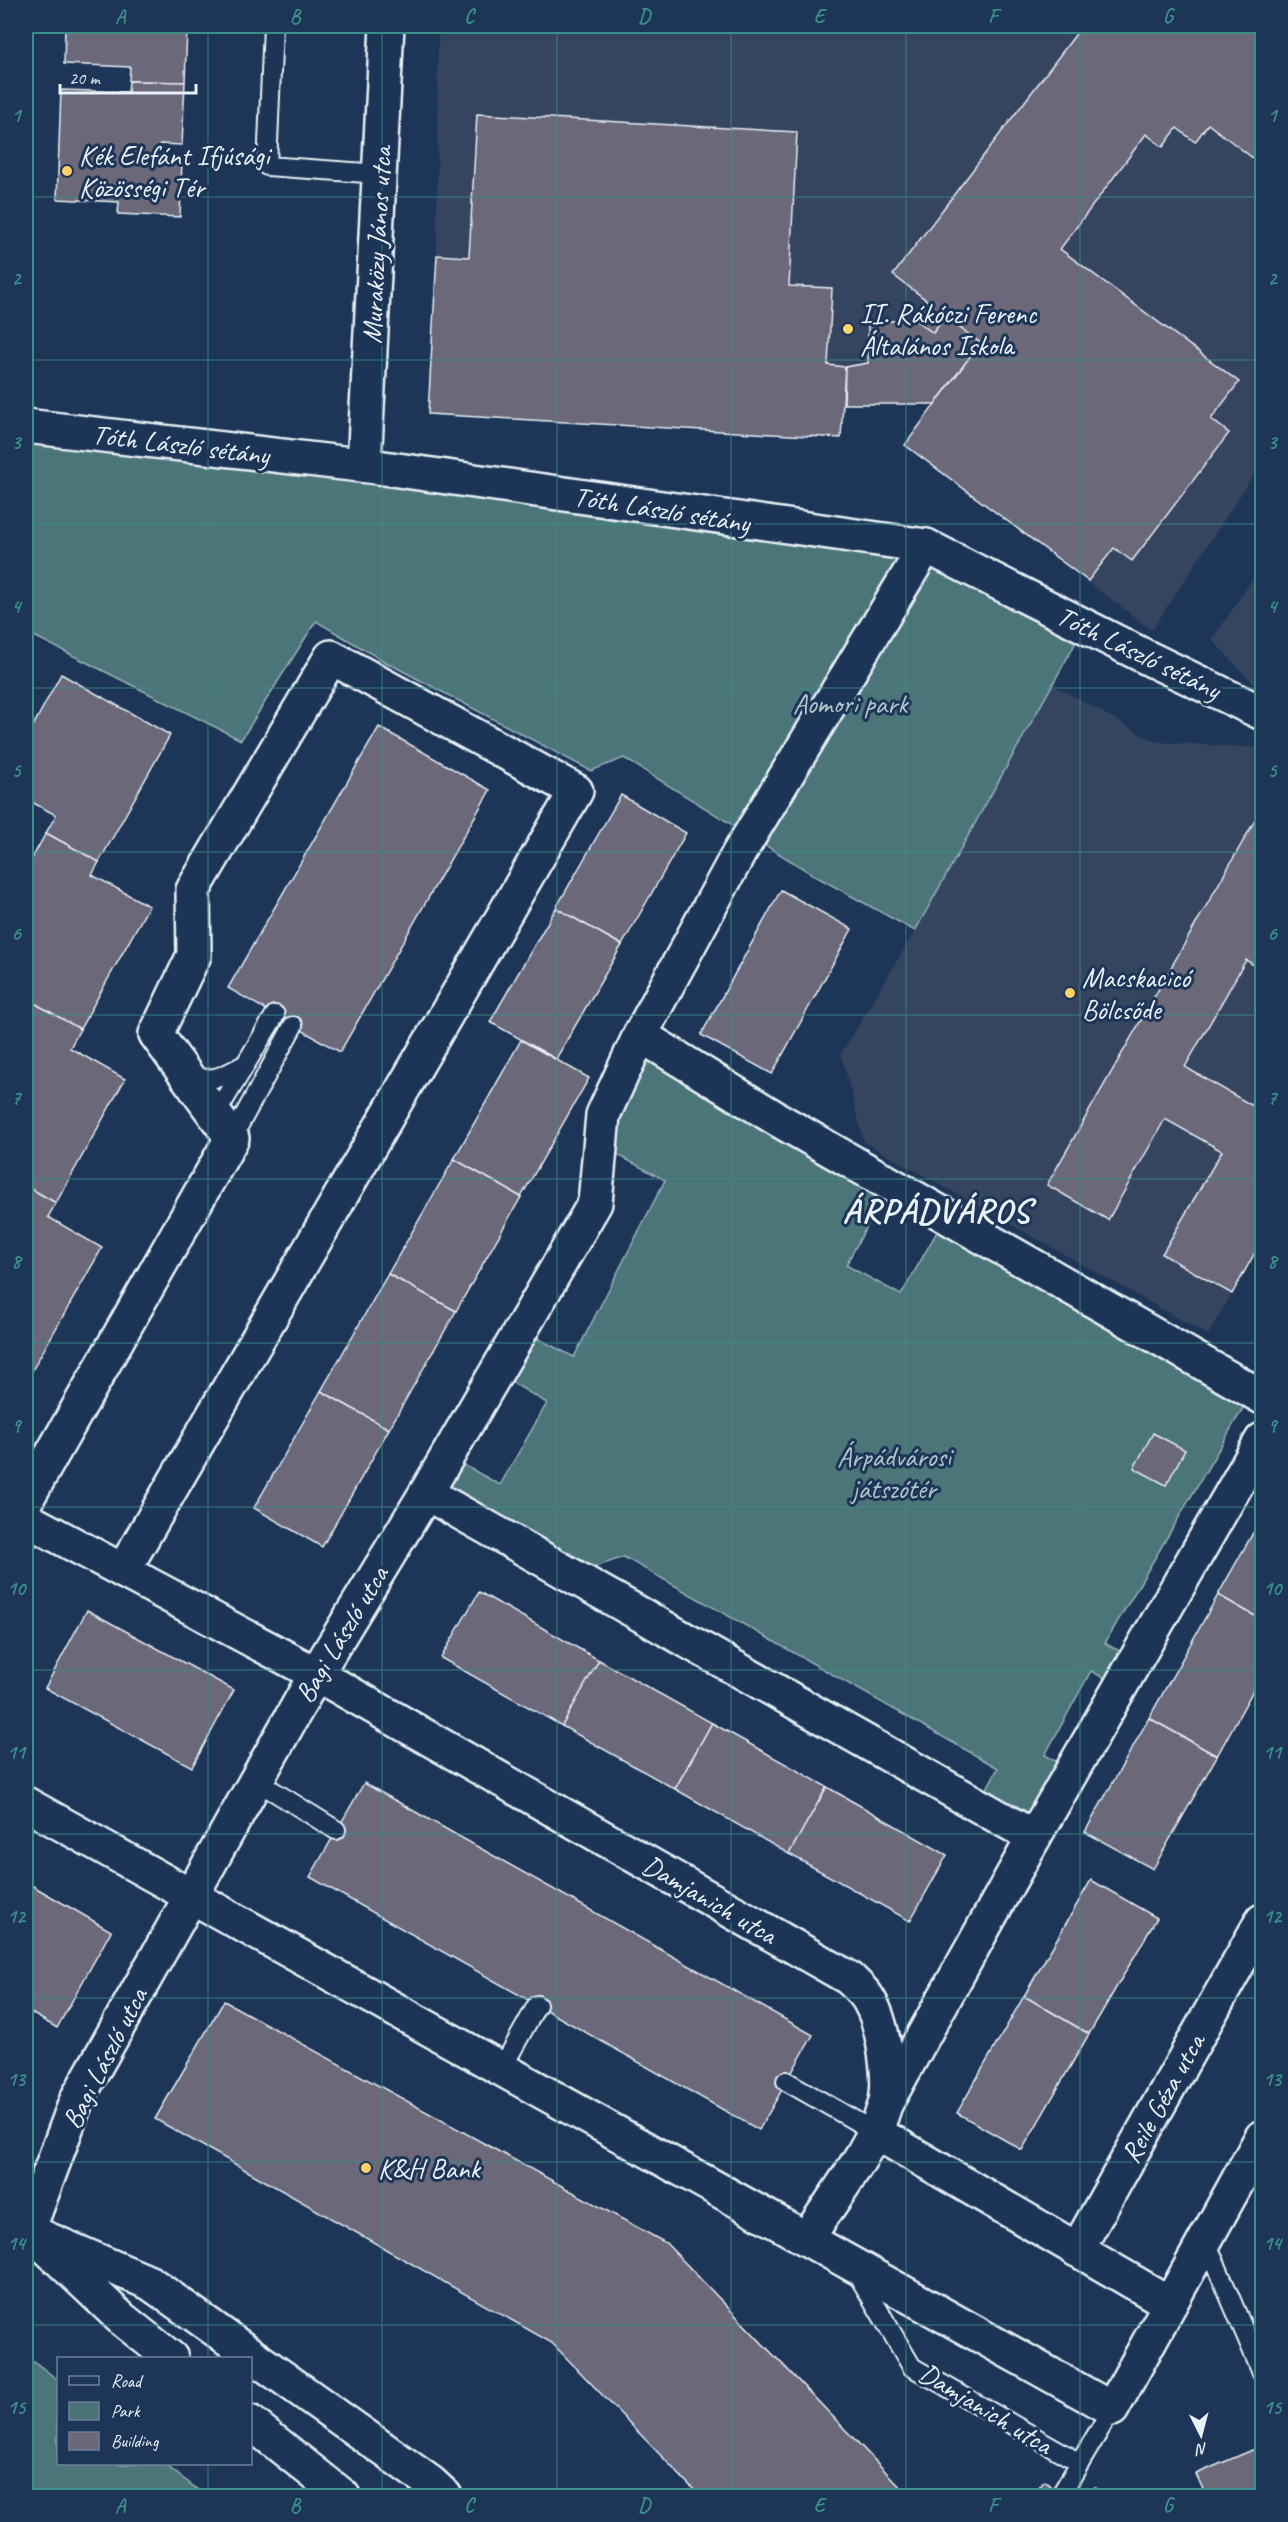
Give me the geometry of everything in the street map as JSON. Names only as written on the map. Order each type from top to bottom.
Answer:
[{"type":"street","name":"Muraközy János utca","points":[[364,465],[387,26]]},
{"type":"street","name":"Tóth László sétány","points":[[26,426],[364,465],[926,546],[1263,713]]},
{"type":"street","name":"Bagi László utca","points":[[26,2232],[77,2099],[316,1674],[426,1493],[595,1203],[603,1115],[640,1035],[739,853],[926,546]]},
{"type":"street","points":[[26,1500],[223,1127],[156,1034],[194,955],[193,890],[331,657],[576,791],[123,1571]]},
{"type":"street","points":[[640,1035],[777,1119],[1263,1397]]},
{"type":"street","points":[[807,2240],[880,2117],[1034,1837],[1263,1440]]},
{"type":"street","points":[[426,1493],[1034,1837]]},
{"type":"street","name":"Damjanich utca","points":[[26,1519],[316,1674],[849,1978],[870,2001],[880,2026],[886,2058],[880,2117]]},
{"type":"street","name":"Damjanich utca","points":[[26,1804],[1112,2409]]},
{"type":"street","name":"Reile Géza utca","points":[[1077,2250],[1258,1941]]},
{"type":"street","points":[[880,2117],[1077,2250],[1168,2303]]},
{"type":"street","points":[[1112,2409],[1168,2303],[1263,2137]]},
{"type":"street","points":[[26,2232],[122,2319],[170,2357]]},
{"type":"street","points":[[26,2232],[150,2283],[431,2483],[445,2496]]},
{"type":"street","points":[[252,2424],[343,2496]]},
{"type":"lane","points":[[273,26],[267,166],[380,174]]},
{"type":"lane","points":[[223,1127],[246,1064],[275,1015]]},
{"type":"lane","points":[[223,1127],[293,1026]]},
{"type":"lane","points":[[185,1073],[201,1079],[218,1079],[246,1064]]},
{"type":"lane","points":[[257,1781],[336,1830]]},
{"type":"lane","points":[[501,2070],[537,2005]]},
{"type":"lane","points":[[786,2081],[880,2117]]},
{"type":"lane","points":[[1205,2239],[1263,2373]]},
{"type":"lane","name":"Damjanich utca","points":[[851,2264],[912,2367],[1068,2456]]},
{"type":"lane","points":[[1060,2496],[1112,2409]]},
{"type":"shaded area","name":"II. Rákóczi Ferenc Általános Iskola","points":[[438,26],[1262,26],[1262,462],[1152,630],[905,445],[934,404],[844,404],[841,438],[428,414],[437,255]]},
{"type":"shaded area","points":[[1262,565],[1262,692],[1212,640]]},
{"type":"shaded area","name":"Macskacicó Bölcsőde","points":[[1053,685],[1156,742],[1262,748],[1262,1240],[1208,1335],[864,1142],[841,1054],[915,931]]},
{"type":"green space","name":"Aomori park","points":[[26,426],[926,546],[1085,626],[915,931],[817,877],[624,758],[591,771],[382,660],[316,621],[241,740],[26,632]]},
{"type":"green space","name":"Árpádvárosi játszótér","points":[[640,1035],[890,1183],[846,1265],[901,1295],[946,1216],[1253,1391],[1105,1643],[1136,1660],[1120,1687],[1091,1671],[1045,1755],[1073,1771],[1044,1821],[978,1805],[998,1768],[624,1557],[571,1575],[426,1493],[448,1456],[500,1485],[547,1403],[496,1373],[521,1330],[574,1357],[665,1180],[601,1146]]},
{"type":"green space","points":[[35,2362],[57,2379],[57,2465],[165,2465],[206,2496],[26,2496],[26,2365]]},
{"type":"building","points":[[65,26],[187,28],[185,82],[129,81],[130,67],[64,64]]},
{"type":"building","points":[[1082,26],[1262,26],[1262,165],[1208,124],[1195,142],[1177,128],[1163,147],[1146,134],[1060,249],[1239,382],[1211,419],[1229,433],[1132,561],[1114,548],[1088,581],[905,445],[980,343],[945,317],[933,333],[915,320],[929,302],[893,275]]},
{"type":"building","points":[[129,81],[185,82],[182,145],[160,144],[159,159],[182,159],[180,217],[118,214],[119,202],[57,199],[61,90],[128,92]]},
{"type":"building","points":[[477,114],[797,132],[789,286],[832,288],[828,365],[845,367],[841,438],[428,414],[437,255],[469,257]]},
{"type":"building","points":[[945,317],[980,343],[935,404],[844,404],[845,367],[868,363],[868,322],[915,320],[933,333]]},
{"type":"building","points":[[61,674],[170,735],[99,862],[46,833],[56,815],[26,799],[26,739]]},
{"type":"building","points":[[379,727],[490,790],[340,1052],[228,988]]},
{"type":"building","points":[[621,795],[686,833],[622,945],[556,908]]},
{"type":"building","points":[[1262,808],[1262,970],[1246,960],[1185,1067],[1258,1109],[1262,1100],[1262,1240],[1232,1294],[1162,1254],[1222,1151],[1165,1119],[1108,1220],[1047,1185]]},
{"type":"building","points":[[46,833],[99,862],[92,875],[149,906],[80,1029],[27,999],[31,992],[26,990],[26,869]]},
{"type":"building","points":[[781,890],[852,929],[772,1074],[701,1035]]},
{"type":"building","points":[[556,908],[622,945],[556,1059],[490,1022]]},
{"type":"building","points":[[27,999],[80,1029],[70,1048],[125,1079],[56,1203],[26,1186]]},
{"type":"building","points":[[521,1040],[589,1078],[521,1197],[454,1159]]},
{"type":"building","points":[[454,1159],[521,1197],[456,1311],[388,1274]]},
{"type":"building","points":[[26,1186],[56,1203],[48,1217],[102,1248],[30,1374],[26,1371]]},
{"type":"building","points":[[388,1274],[456,1311],[389,1429],[321,1391]]},
{"type":"building","points":[[321,1391],[389,1429],[322,1547],[254,1508]]},
{"type":"building","points":[[1153,1433],[1185,1450],[1166,1485],[1134,1468]]},
{"type":"building","points":[[1262,1517],[1262,1620],[1218,1595]]},
{"type":"building","points":[[479,1592],[599,1660],[562,1726],[441,1658]]},
{"type":"building","points":[[1218,1595],[1262,1620],[1262,1674],[1217,1756],[1149,1718]]},
{"type":"building","points":[[87,1610],[234,1690],[192,1767],[45,1688]]},
{"type":"building","points":[[599,1660],[712,1723],[675,1789],[562,1726]]},
{"type":"building","points":[[1149,1718],[1217,1756],[1153,1869],[1085,1832]]},
{"type":"building","points":[[712,1723],[827,1787],[789,1854],[675,1789]]},
{"type":"building","points":[[364,1783],[813,2035],[759,2130],[310,1877]]},
{"type":"building","points":[[827,1787],[947,1855],[910,1921],[789,1854]]},
{"type":"building","points":[[1091,1880],[1157,1918],[1089,2034],[1024,1996]]},
{"type":"building","points":[[26,1882],[111,1931],[57,2028],[26,2010]]},
{"type":"building","points":[[1024,1996],[1089,2034],[1022,2150],[957,2113]]},
{"type":"building","points":[[224,2001],[666,2243],[909,2496],[700,2496],[552,2343],[155,2119]]},
{"type":"building","points":[[1257,2448],[1262,2461],[1262,2496],[1206,2496],[1196,2474]]},
{"type":"building","points":[[1045,2481],[1060,2496],[1028,2496]]},
{"type":"building","points":[[1095,2487],[1104,2496],[1085,2496]]},
{"type":"place","name":"Kék Elefánt Ifjúsági Közösségi Tér","points":[[67,171]]},
{"type":"place","name":"II. Rákóczi Ferenc Általános Iskola","points":[[848,329]]},
{"type":"place","name":"Macskacicó Bölcsőde","points":[[1070,993]]},
{"type":"place","name":"K&H Bank","points":[[366,2168]]},
{"type":"district","name":"ÁRPÁDVÁROS","points":[[937,1210]]}]
